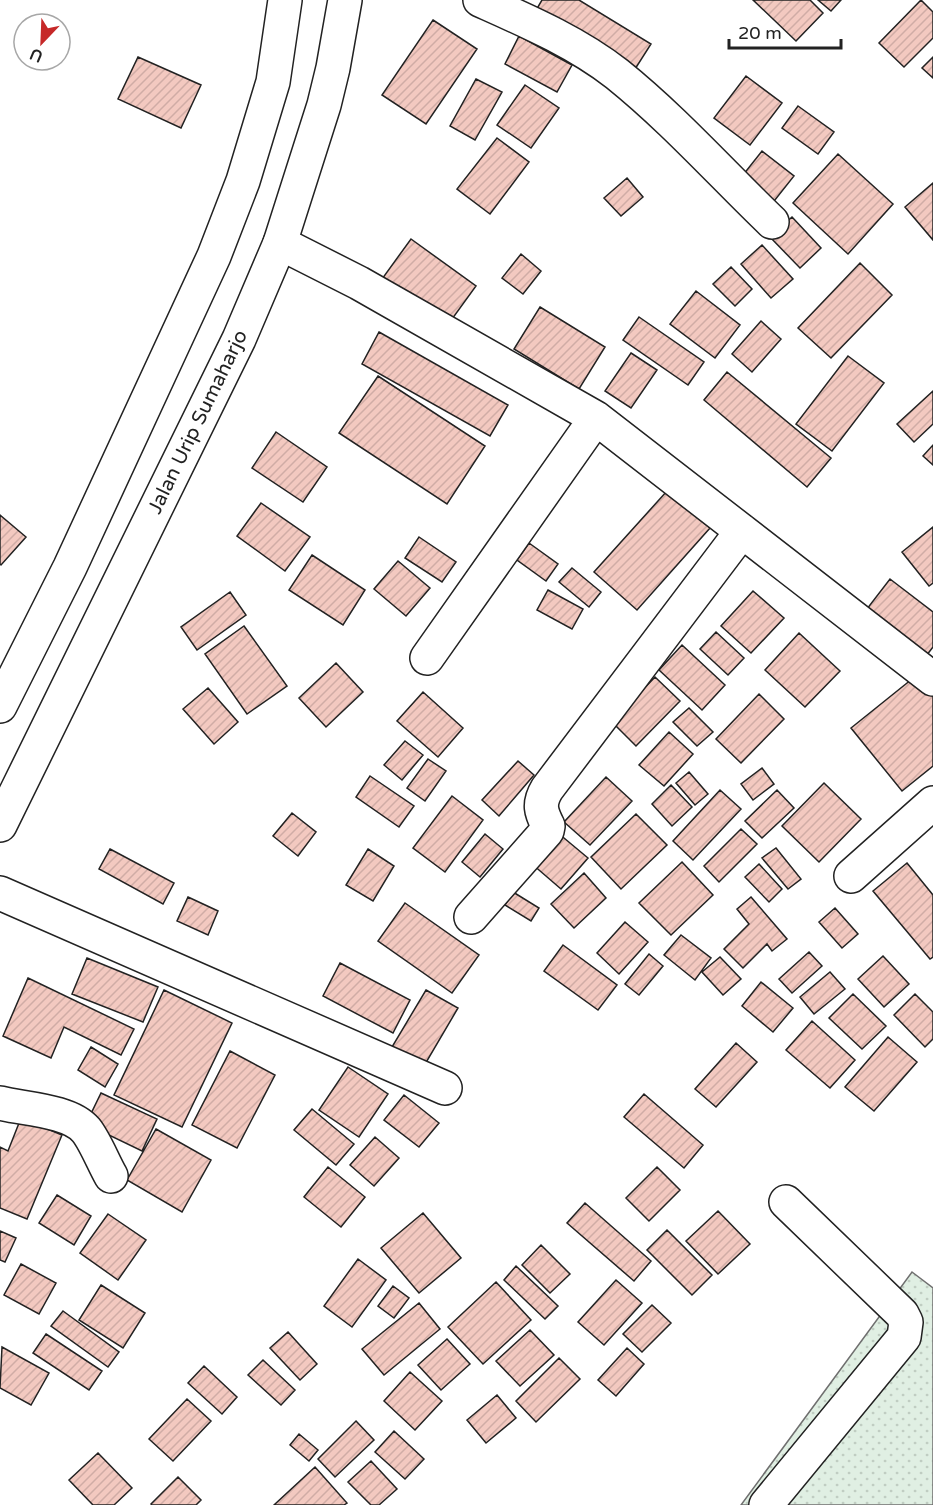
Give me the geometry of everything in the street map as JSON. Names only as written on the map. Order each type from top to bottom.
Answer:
[{"type":"main road","points":[[0,706],[70,567],[214,256],[243,181],[273,82],[285,0]]},
{"type":"main road","name":"Jalan Urip Sumaharjo","points":[[0,825],[239,339],[280,243],[324,105],[345,0]]},
{"type":"main road","points":[[480,0],[562,38],[615,73],[699,148],[720,172],[772,222]]},
{"type":"main road","points":[[280,243],[359,283],[596,418],[933,679]]},
{"type":"main road","points":[[427,658],[596,418]]},
{"type":"main road","points":[[471,917],[547,831],[548,826],[540,805],[547,789],[742,531]]},
{"type":"main road","points":[[851,876],[933,803]]},
{"type":"main road","points":[[0,893],[445,1088]]},
{"type":"main road","points":[[0,1102],[61,1116],[78,1124],[86,1130],[111,1176]]},
{"type":"main road","points":[[766,1505],[904,1336],[906,1322],[902,1314],[786,1202]]},
{"type":"green space","points":[[912,1272],[933,1288],[933,1505],[741,1505]]},
{"type":"building","points":[[542,0],[579,0],[651,44],[630,77],[532,17]]},
{"type":"building","points":[[753,0],[810,0],[823,13],[796,41]]},
{"type":"building","points":[[818,0],[841,0],[831,11]]},
{"type":"building","points":[[921,0],[933,12],[933,38],[904,67],[879,43]]},
{"type":"building","points":[[433,20],[477,49],[426,124],[382,95]]},
{"type":"building","points":[[519,36],[572,65],[557,92],[505,64]]},
{"type":"building","points":[[138,57],[201,85],[181,128],[118,99]]},
{"type":"building","points":[[933,57],[933,78],[922,68]]},
{"type":"building","points":[[746,76],[782,103],[750,145],[714,118]]},
{"type":"building","points":[[476,79],[502,92],[475,140],[450,126]]},
{"type":"building","points":[[525,85],[559,108],[531,148],[497,125]]},
{"type":"building","points":[[798,106],[834,132],[818,154],[782,128]]},
{"type":"building","points":[[497,138],[529,162],[490,214],[457,189]]},
{"type":"building","points":[[762,151],[794,176],[767,210],[735,185]]},
{"type":"building","points":[[838,154],[893,204],[848,254],[793,203]]},
{"type":"building","points":[[627,178],[643,197],[621,216],[604,198]]},
{"type":"building","points":[[933,183],[933,240],[905,207]]},
{"type":"building","points":[[792,217],[821,248],[800,268],[770,237]]},
{"type":"building","points":[[411,239],[476,286],[447,326],[382,279]]},
{"type":"building","points":[[762,245],[793,279],[771,298],[741,264]]},
{"type":"building","points":[[521,254],[541,271],[523,294],[502,278]]},
{"type":"building","points":[[860,263],[892,295],[831,358],[798,328]]},
{"type":"building","points":[[731,267],[752,289],[735,306],[713,284]]},
{"type":"building","points":[[696,291],[740,325],[715,358],[670,324]]},
{"type":"building","points":[[540,307],[605,347],[579,389],[514,349]]},
{"type":"building","points":[[639,317],[704,362],[688,385],[623,340]]},
{"type":"building","points":[[761,321],[781,339],[752,372],[732,354]]},
{"type":"building","points":[[379,332],[508,405],[490,436],[362,364]]},
{"type":"building","points":[[631,353],[657,370],[631,408],[605,391]]},
{"type":"building","points":[[848,356],[884,383],[832,451],[796,424]]},
{"type":"building","points":[[727,372],[831,458],[807,487],[704,400]]},
{"type":"building","points":[[378,376],[485,446],[447,504],[339,433]]},
{"type":"building","points":[[933,391],[933,424],[914,442],[897,424]]},
{"type":"building","points":[[276,432],[327,467],[303,502],[252,468]]},
{"type":"building","points":[[933,445],[933,465],[923,456]]},
{"type":"building","points":[[667,491],[710,528],[637,610],[594,572]]},
{"type":"building","points":[[261,503],[310,537],[285,571],[237,536]]},
{"type":"building","points":[[0,515],[26,537],[1,565],[0,564]]},
{"type":"building","points":[[933,527],[933,583],[929,586],[902,552]]},
{"type":"building","points":[[419,537],[456,562],[442,582],[405,558]]},
{"type":"building","points":[[529,543],[558,564],[546,581],[517,560]]},
{"type":"building","points":[[312,555],[365,590],[343,625],[289,590]]},
{"type":"building","points":[[398,561],[430,588],[406,616],[374,589]]},
{"type":"building","points":[[572,568],[601,592],[589,607],[559,582]]},
{"type":"building","points":[[890,579],[933,612],[933,647],[923,660],[863,614]]},
{"type":"building","points":[[548,590],[583,609],[572,629],[537,610]]},
{"type":"building","points":[[753,591],[784,618],[751,653],[721,626]]},
{"type":"building","points":[[230,592],[246,615],[197,650],[181,627]]},
{"type":"building","points":[[244,626],[287,686],[247,714],[205,654]]},
{"type":"building","points":[[716,632],[744,658],[728,675],[700,649]]},
{"type":"building","points":[[799,633],[840,671],[805,707],[765,670]]},
{"type":"building","points":[[682,645],[725,685],[702,710],[659,670]]},
{"type":"building","points":[[336,663],[363,692],[326,727],[299,698]]},
{"type":"building","points":[[922,671],[933,685],[933,766],[902,791],[851,728]]},
{"type":"building","points":[[655,677],[680,701],[636,746],[612,722]]},
{"type":"building","points":[[208,688],[238,722],[214,744],[183,709]]},
{"type":"building","points":[[423,692],[463,728],[438,757],[397,721]]},
{"type":"building","points":[[759,694],[784,719],[741,763],[716,739]]},
{"type":"building","points":[[689,708],[713,732],[697,746],[673,722]]},
{"type":"building","points":[[669,732],[693,754],[664,786],[639,765]]},
{"type":"building","points":[[405,741],[423,755],[402,780],[384,765]]},
{"type":"building","points":[[428,759],[446,771],[425,801],[407,788]]},
{"type":"building","points":[[518,761],[534,775],[499,816],[482,800]]},
{"type":"building","points":[[762,768],[774,784],[753,800],[741,784]]},
{"type":"building","points":[[689,772],[708,794],[695,805],[676,783]]},
{"type":"building","points":[[370,776],[414,806],[399,827],[356,797]]},
{"type":"building","points":[[606,777],[632,801],[590,845],[564,822]]},
{"type":"building","points":[[824,783],[861,819],[819,862],[782,826]]},
{"type":"building","points":[[671,785],[692,807],[672,826],[652,804]]},
{"type":"building","points":[[720,790],[741,809],[693,860],[673,841]]},
{"type":"building","points":[[777,790],[794,808],[762,838],[745,821]]},
{"type":"building","points":[[452,796],[483,820],[445,872],[413,848]]},
{"type":"building","points":[[292,813],[316,832],[298,856],[273,836]]},
{"type":"building","points":[[636,814],[667,845],[621,889],[591,857]]},
{"type":"building","points":[[741,829],[757,844],[719,882],[704,866]]},
{"type":"building","points":[[558,833],[588,858],[561,889],[532,864]]},
{"type":"building","points":[[485,834],[503,849],[480,877],[462,862]]},
{"type":"building","points":[[776,848],[801,879],[788,889],[762,858]]},
{"type":"building","points":[[110,849],[174,883],[163,904],[99,869]]},
{"type":"building","points":[[368,849],[394,866],[373,901],[346,885]]},
{"type":"building","points":[[682,862],[713,895],[671,935],[639,903]]},
{"type":"building","points":[[907,863],[933,895],[933,957],[930,959],[873,891]]},
{"type":"building","points":[[759,864],[782,889],[769,902],[745,877]]},
{"type":"building","points":[[584,873],[606,898],[574,928],[551,904]]},
{"type":"building","points":[[513,892],[539,908],[531,921],[505,905]]},
{"type":"building","points":[[188,897],[218,911],[208,935],[177,921]]},
{"type":"building","points":[[751,897],[787,939],[772,951],[767,944],[743,968],[724,949],[749,924],[737,909]]},
{"type":"building","points":[[405,903],[479,955],[452,993],[378,941]]},
{"type":"building","points":[[835,908],[858,934],[842,948],[819,922]]},
{"type":"building","points":[[625,922],[648,942],[619,974],[597,953]]},
{"type":"building","points":[[681,935],[711,958],[695,980],[664,955]]},
{"type":"building","points":[[563,945],[617,985],[598,1010],[544,971]]},
{"type":"building","points":[[809,952],[822,966],[792,993],[779,979]]},
{"type":"building","points":[[649,954],[663,966],[639,995],[625,984]]},
{"type":"building","points":[[883,956],[909,984],[884,1007],[858,979]]},
{"type":"building","points":[[720,957],[741,979],[723,995],[702,972]]},
{"type":"building","points":[[87,958],[158,987],[143,1022],[72,994]]},
{"type":"building","points":[[340,963],[410,1000],[393,1033],[323,996]]},
{"type":"building","points":[[830,972],[845,989],[814,1014],[800,997]]},
{"type":"building","points":[[28,978],[134,1029],[121,1055],[64,1027],[51,1058],[3,1036]]},
{"type":"building","points":[[761,982],[793,1008],[773,1032],[742,1006]]},
{"type":"building","points":[[164,990],[232,1023],[182,1127],[114,1095]]},
{"type":"building","points":[[426,990],[458,1008],[424,1066],[392,1047]]},
{"type":"building","points":[[853,994],[886,1026],[862,1049],[829,1018]]},
{"type":"building","points":[[915,994],[933,1012],[933,1039],[925,1047],[894,1015]]},
{"type":"building","points":[[812,1021],[855,1060],[830,1088],[786,1050]]},
{"type":"building","points":[[888,1037],[917,1062],[874,1111],[845,1087]]},
{"type":"building","points":[[736,1043],[757,1062],[716,1107],[695,1089]]},
{"type":"building","points":[[91,1047],[118,1064],[105,1087],[78,1070]]},
{"type":"building","points":[[230,1051],[275,1075],[237,1148],[192,1125]]},
{"type":"building","points":[[348,1067],[388,1094],[359,1137],[319,1110]]},
{"type":"building","points":[[101,1093],[157,1119],[142,1151],[86,1124]]},
{"type":"building","points":[[644,1094],[703,1145],[684,1168],[624,1117]]},
{"type":"building","points":[[404,1095],[439,1123],[419,1147],[384,1120]]},
{"type":"building","points":[[312,1109],[354,1144],[336,1165],[294,1130]]},
{"type":"building","points":[[21,1118],[62,1135],[27,1219],[0,1208],[0,1147],[8,1151]]},
{"type":"building","points":[[156,1129],[211,1160],[182,1212],[127,1180]]},
{"type":"building","points":[[375,1137],[399,1158],[374,1186],[350,1165]]},
{"type":"building","points":[[328,1167],[365,1197],[341,1227],[304,1197]]},
{"type":"building","points":[[657,1167],[680,1190],[649,1221],[626,1198]]},
{"type":"building","points":[[57,1195],[91,1216],[74,1245],[39,1223]]},
{"type":"building","points":[[585,1203],[651,1261],[634,1281],[567,1223]]},
{"type":"building","points":[[718,1211],[750,1244],[718,1274],[686,1241]]},
{"type":"building","points":[[423,1213],[461,1258],[419,1293],[381,1248]]},
{"type":"building","points":[[108,1214],[146,1240],[118,1280],[80,1253]]},
{"type":"building","points":[[667,1230],[712,1275],[692,1295],[647,1250]]},
{"type":"building","points":[[0,1231],[16,1238],[5,1262],[0,1260]]},
{"type":"building","points":[[541,1245],[570,1274],[550,1293],[522,1265]]},
{"type":"building","points":[[358,1259],[386,1280],[352,1327],[324,1306]]},
{"type":"building","points":[[21,1264],[56,1283],[39,1314],[4,1295]]},
{"type":"building","points":[[516,1266],[558,1306],[545,1319],[504,1280]]},
{"type":"building","points":[[616,1280],[642,1303],[604,1345],[578,1322]]},
{"type":"building","points":[[496,1282],[531,1320],[483,1364],[448,1327]]},
{"type":"building","points":[[101,1285],[145,1313],[123,1348],[79,1320]]},
{"type":"building","points":[[393,1286],[409,1298],[394,1318],[378,1306]]},
{"type":"building","points":[[419,1303],[440,1329],[384,1375],[362,1349]]},
{"type":"building","points":[[652,1305],[671,1323],[642,1352],[623,1334]]},
{"type":"building","points":[[63,1311],[119,1352],[108,1367],[51,1326]]},
{"type":"building","points":[[530,1330],[554,1355],[520,1386],[496,1361]]},
{"type":"building","points":[[288,1332],[317,1364],[300,1380],[270,1348]]},
{"type":"building","points":[[46,1334],[102,1371],[89,1390],[33,1353]]},
{"type":"building","points":[[447,1339],[470,1364],[441,1390],[418,1365]]},
{"type":"building","points":[[2,1347],[49,1373],[31,1405],[0,1388]]},
{"type":"building","points":[[627,1348],[644,1364],[616,1396],[598,1380]]},
{"type":"building","points":[[559,1358],[580,1379],[536,1422],[516,1401]]},
{"type":"building","points":[[263,1360],[295,1390],[281,1405],[248,1375]]},
{"type":"building","points":[[204,1366],[237,1397],[222,1414],[188,1383]]},
{"type":"building","points":[[410,1372],[442,1401],[415,1430],[384,1401]]},
{"type":"building","points":[[497,1395],[516,1418],[486,1443],[467,1420]]},
{"type":"building","points":[[187,1399],[211,1421],[173,1461],[149,1439]]},
{"type":"building","points":[[356,1421],[374,1440],[335,1477],[318,1459]]},
{"type":"building","points":[[394,1431],[424,1459],[405,1479],[375,1452]]},
{"type":"building","points":[[299,1434],[318,1450],[309,1461],[290,1445]]},
{"type":"building","points":[[98,1453],[132,1488],[114,1505],[93,1505],[69,1480]]},
{"type":"building","points":[[371,1461],[397,1489],[379,1505],[371,1505],[348,1482]]},
{"type":"building","points":[[315,1467],[347,1503],[344,1505],[274,1505]]},
{"type":"building","points":[[178,1477],[201,1500],[196,1505],[152,1505],[151,1504]]}]
